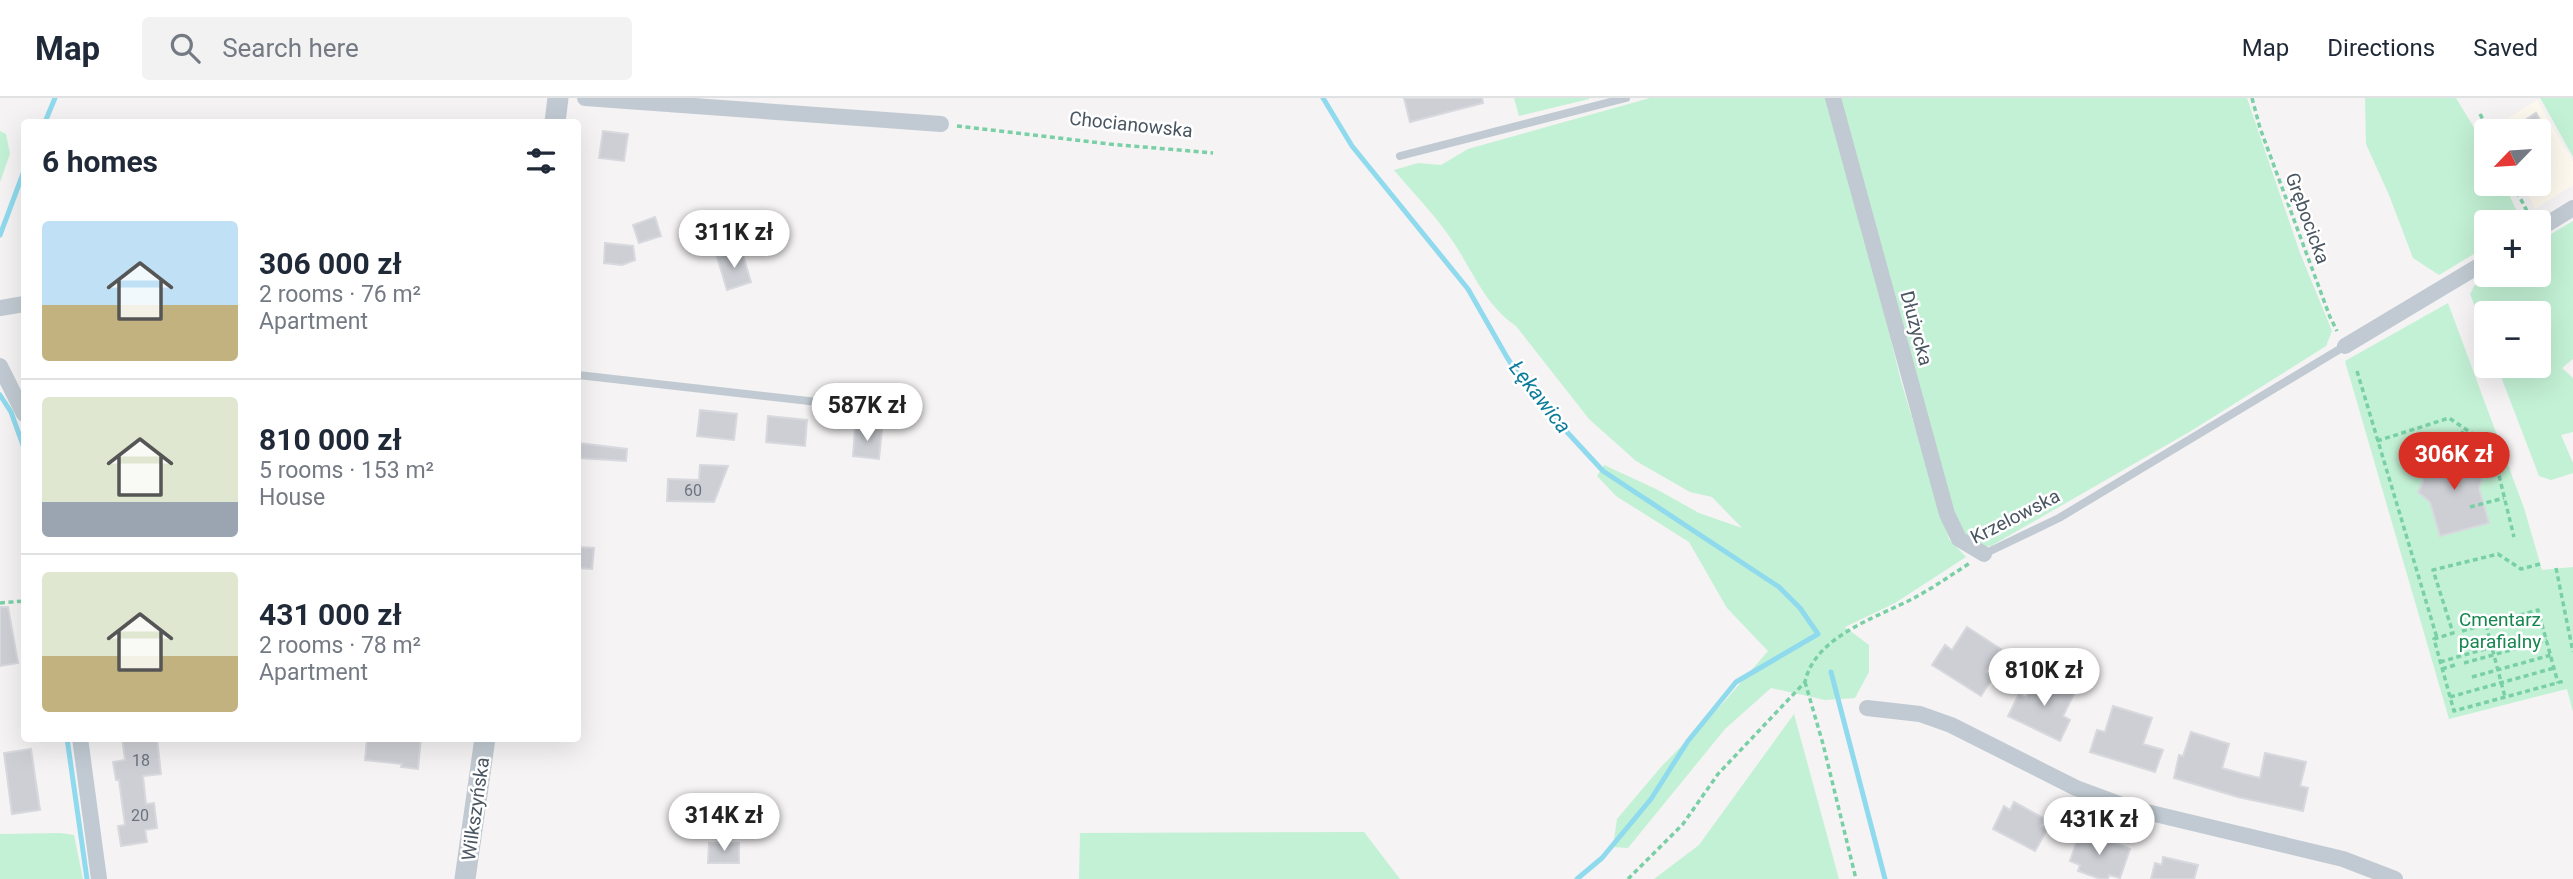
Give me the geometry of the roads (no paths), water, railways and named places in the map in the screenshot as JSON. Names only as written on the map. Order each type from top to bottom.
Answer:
[{"type":"street","points":[[555,119],[558,98]]},
{"type":"street","points":[[585,98],[941,124]]},
{"type":"street","name":"Dłużycka","points":[[1833,98],[1947,514],[1959,539],[1984,554]]},
{"type":"street","points":[[2551,222],[2573,208]]},
{"type":"street","name":"Krzelowska","points":[[2345,346],[2474,269]]},
{"type":"street","points":[[0,307],[21,304]]},
{"type":"street","points":[[0,366],[21,408]]},
{"type":"street","points":[[1867,708],[1920,714],[1951,725],[2076,788],[2130,808],[2343,859],[2395,879]]},
{"type":"street","points":[[81,742],[100,879]]},
{"type":"street","name":"Wilkszyńska","points":[[465,879],[484,742]]},
{"type":"lane","points":[[1400,156],[1626,98]]},
{"type":"lane","name":"Krzelowska","points":[[1984,554],[2059,518],[2345,346]]},
{"type":"lane","points":[[581,375],[880,409]]},
{"type":"waterway","points":[[46,119],[55,98]]},
{"type":"waterway","name":"Łękawica","points":[[1323,98],[1352,146],[1468,289],[1508,359],[1542,405],[1603,471],[1779,587],[1800,608],[1818,634],[1736,682],[1688,741],[1651,799],[1602,858],[1577,879]]},
{"type":"waterway","points":[[0,235],[21,179]]},
{"type":"waterway","points":[[0,395],[11,412],[21,440]]},
{"type":"waterway","name":"Łękawica","points":[[1831,672],[1885,879]]},
{"type":"waterway","points":[[68,742],[87,879]]},
{"type":"park label","name":"Cmentarz parafialny","points":[[2500,630]]}]
